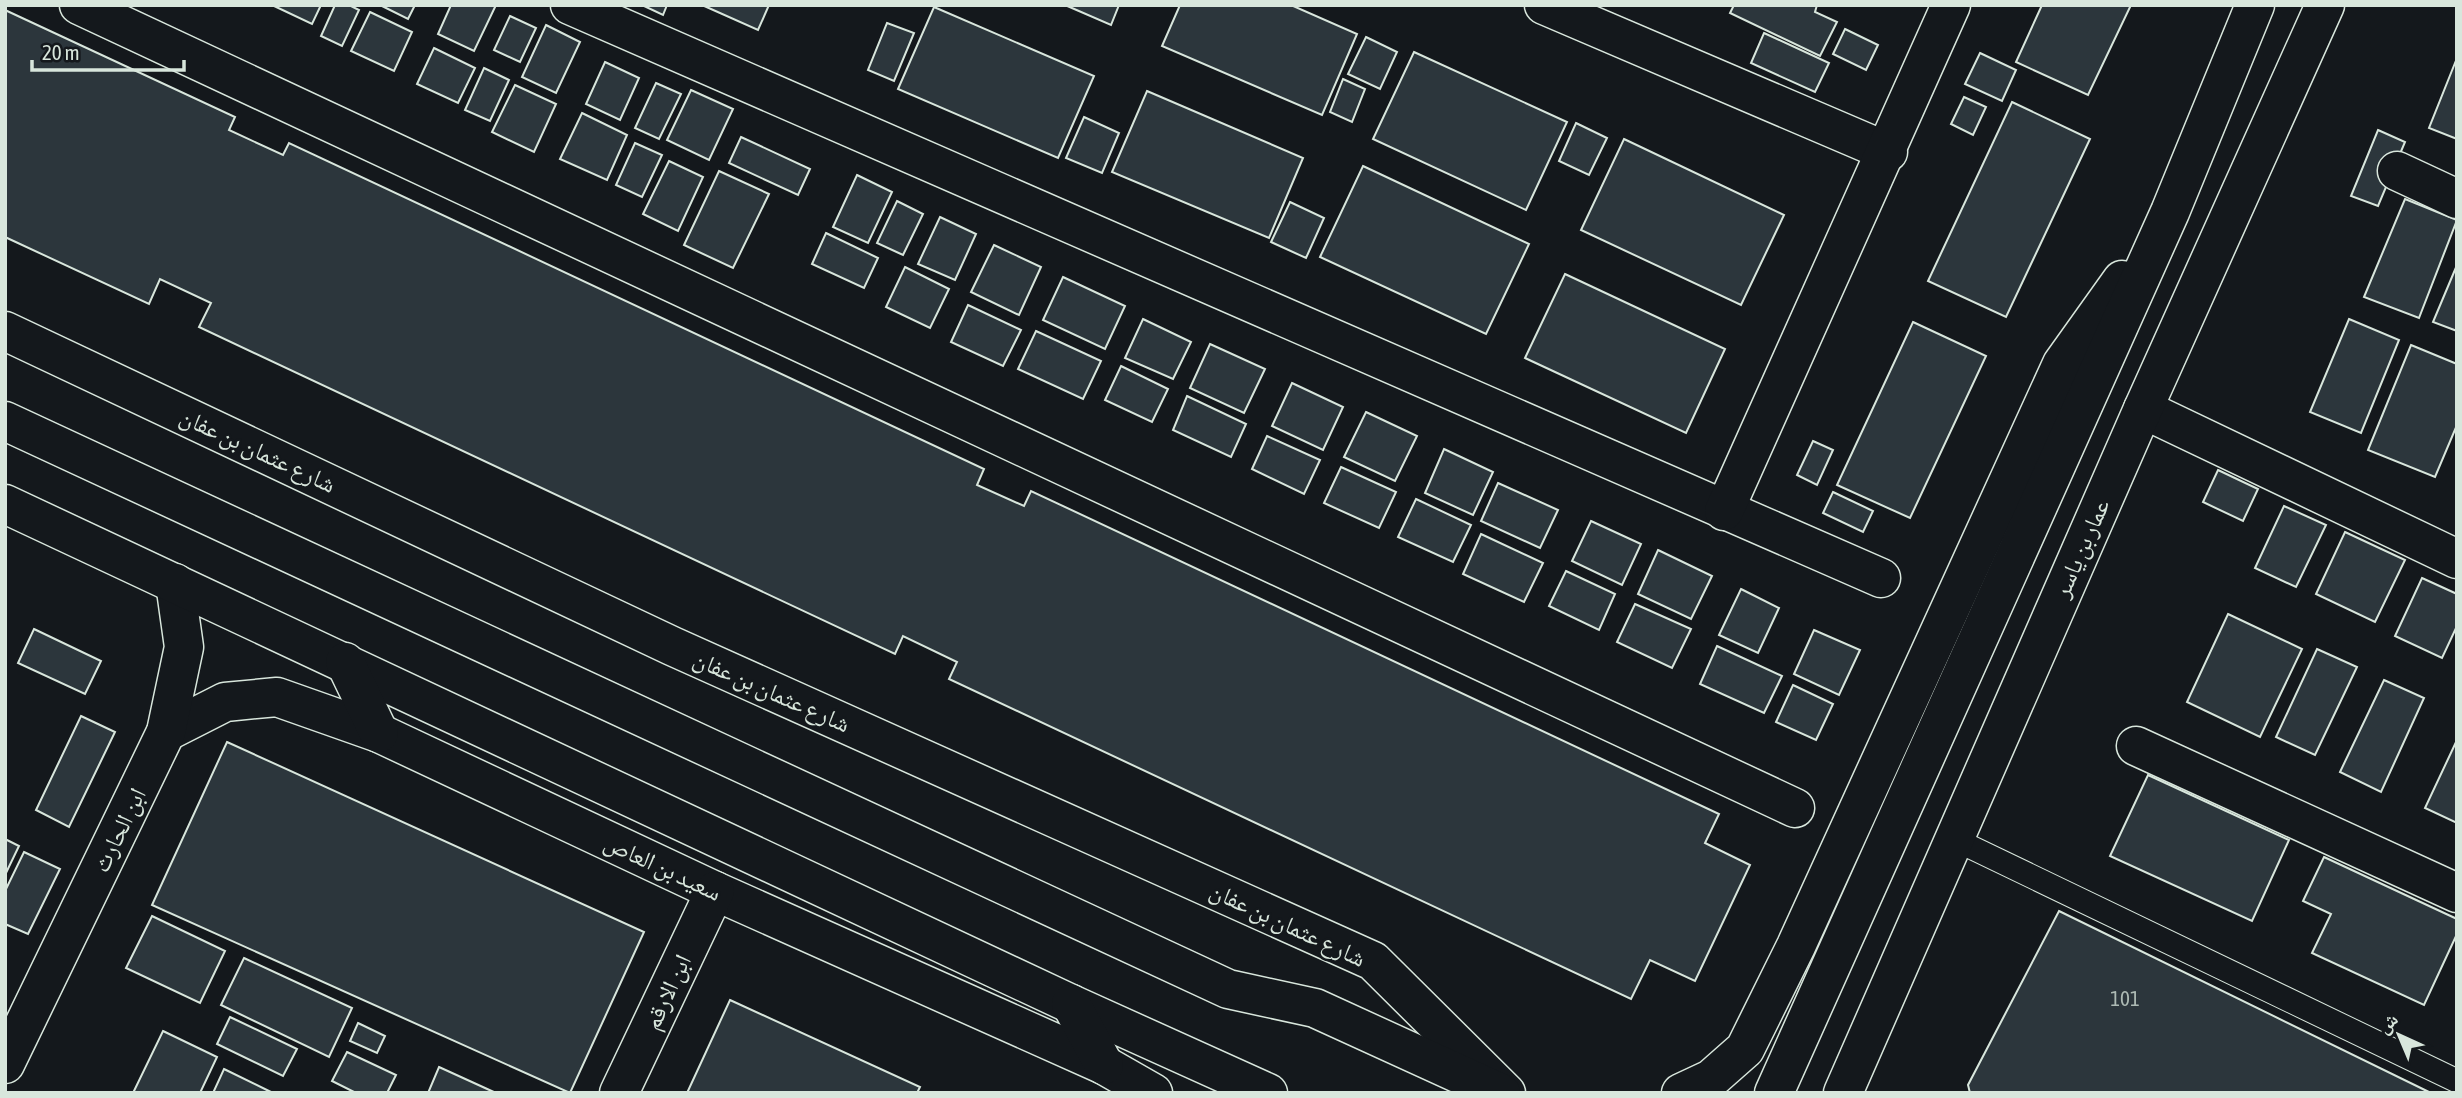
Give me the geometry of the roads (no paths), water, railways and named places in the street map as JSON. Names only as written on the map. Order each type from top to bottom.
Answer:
[{"type":"street","points":[[79,5],[1795,808]]},
{"type":"street","points":[[570,5],[1881,578]]},
{"type":"street","points":[[1544,5],[1888,152]]},
{"type":"street","points":[[1724,511],[1888,152],[1951,5]]},
{"type":"street","points":[[1774,1093],[2170,212],[2255,5]]},
{"type":"street","name":"عمار بن ياسر","points":[[1843,1093],[2143,409],[2325,5]]},
{"type":"street","points":[[2397,171],[2457,199]]},
{"type":"street","points":[[1681,1093],[1711,1079],[1745,1049],[1796,946],[2062,364],[2170,212]]},
{"type":"street","name":"شارع عثمان بن عفان","points":[[5,331],[672,646],[1373,961],[1506,1093]]},
{"type":"street","points":[[2143,409],[2457,559]]},
{"type":"street","points":[[5,421],[1228,989],[1315,1008],[1501,1093]]},
{"type":"street","points":[[5,503],[1071,1004],[1268,1093]]},
{"type":"street","name":"ابن الحارث","points":[[5,1064],[166,732],[184,647],[174,583]]},
{"type":"street","points":[[345,662],[379,733]]},
{"type":"street","name":"سعيد بن العاص","points":[[166,732],[225,702],[278,697],[379,733],[715,891],[1104,1065],[1153,1093]]},
{"type":"street","points":[[2136,746],[2457,893]]},
{"type":"street","name":"ابن الارقم","points":[[619,1093],[715,891]]},
{"type":"street","points":[[1071,1004],[1104,1065]]},
{"type":"lane","points":[[1954,839],[2457,1081]]}]
